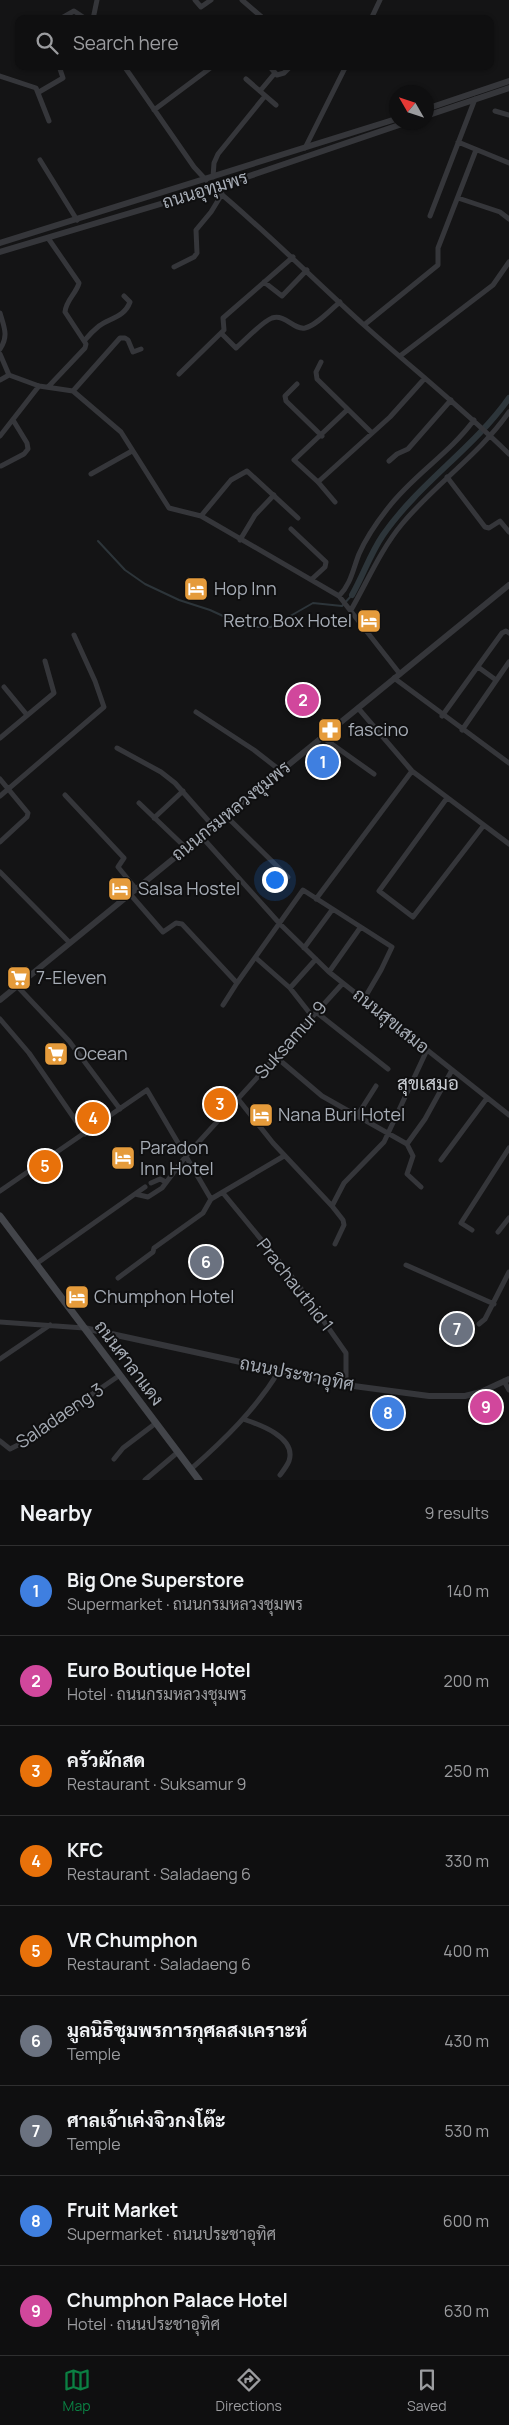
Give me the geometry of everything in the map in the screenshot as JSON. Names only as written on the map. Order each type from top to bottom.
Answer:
[{"type":"main road","name":"ถนนศาลาแดง","points":[[0,1216],[199,1480]]},
{"type":"street","points":[[95,15],[98,0]]},
{"type":"street","points":[[195,0],[201,7],[211,0]]},
{"type":"street","points":[[242,0],[255,15]]},
{"type":"street","points":[[373,15],[380,0]]},
{"type":"street","points":[[67,15],[74,11],[79,15]]},
{"type":"street","points":[[39,92],[63,78],[60,70]]},
{"type":"street","points":[[127,70],[194,167],[210,179],[214,188],[293,257],[364,325],[475,421],[509,454]]},
{"type":"street","points":[[154,110],[208,70]]},
{"type":"street","points":[[271,70],[277,75],[284,74],[288,70]]},
{"type":"street","points":[[304,149],[344,70]]},
{"type":"street","points":[[260,91],[274,73]]},
{"type":"street","points":[[0,76],[8,81],[32,85],[39,92],[49,121]]},
{"type":"street","points":[[246,79],[276,105]]},
{"type":"street","points":[[434,106],[509,81]]},
{"type":"street","points":[[434,113],[509,88]]},
{"type":"street","points":[[210,179],[218,154],[266,96]]},
{"type":"street","points":[[430,216],[475,99]]},
{"type":"street","points":[[495,111],[509,115]]},
{"type":"street","name":"ถนนอุทุมพร","points":[[0,244],[389,121]]},
{"type":"street","name":"ถนนอุทุมพร","points":[[0,252],[214,188],[389,128]]},
{"type":"street","points":[[458,142],[509,163]]},
{"type":"street","points":[[364,325],[438,265],[438,248],[476,150]]},
{"type":"street","points":[[40,160],[77,220]]},
{"type":"street","points":[[174,267],[194,257],[197,253],[196,230],[211,212],[222,194]]},
{"type":"street","points":[[458,198],[500,212],[509,219]]},
{"type":"street","points":[[48,238],[79,283],[76,293],[66,306],[65,312],[85,340],[85,348],[48,387]]},
{"type":"street","points":[[179,374],[221,333],[225,326],[223,318],[293,257]]},
{"type":"street","points":[[400,356],[493,284],[509,262]]},
{"type":"street","points":[[264,282],[282,296],[307,270]]},
{"type":"street","points":[[85,340],[98,326],[113,320],[128,306],[130,302],[124,296]]},
{"type":"street","points":[[221,333],[236,348],[271,318],[279,317],[288,320],[297,327],[305,328],[317,322],[340,302]]},
{"type":"street","points":[[0,313],[6,341],[0,349]]},
{"type":"street","points":[[73,391],[120,338],[128,340],[133,352],[141,349]]},
{"type":"street","points":[[0,354],[9,375],[39,386],[73,391],[121,432],[170,508],[201,516],[340,596],[400,674]]},
{"type":"street","points":[[321,362],[316,372],[317,379],[372,433]]},
{"type":"street","points":[[0,380],[9,375]]},
{"type":"street","points":[[318,482],[390,417],[425,378]]},
{"type":"street","points":[[297,384],[286,392],[286,401],[322,436]]},
{"type":"street","points":[[0,436],[39,386]]},
{"type":"street","points":[[389,461],[408,450],[451,400]]},
{"type":"street","points":[[335,502],[318,482],[294,460],[322,436],[347,410]]},
{"type":"street","points":[[350,608],[398,529],[490,436],[509,412]]},
{"type":"street","points":[[0,465],[24,454],[28,449],[27,443],[13,420]]},
{"type":"street","points":[[340,596],[348,586],[360,553],[388,508],[411,482],[459,440],[475,421]]},
{"type":"street","points":[[91,474],[132,450]]},
{"type":"street","points":[[201,516],[231,480],[242,473],[250,472],[298,518]]},
{"type":"street","points":[[447,478],[485,527],[489,528],[500,521],[509,532]]},
{"type":"street","points":[[240,540],[255,515],[274,495]]},
{"type":"street","points":[[291,529],[326,562],[325,567],[312,579]]},
{"type":"street","name":"ถนนกรมหลวงชุมพร","points":[[0,1000],[509,585]]},
{"type":"street","points":[[442,716],[502,633],[504,631],[509,633]]},
{"type":"street","points":[[0,796],[104,707],[95,681],[74,635]]},
{"type":"street","points":[[0,738],[54,693],[45,661]]},
{"type":"street","points":[[462,730],[509,662]]},
{"type":"street","points":[[478,666],[496,680]]},
{"type":"street","points":[[394,678],[442,716],[508,760]]},
{"type":"street","points":[[4,688],[27,715]]},
{"type":"street","points":[[358,708],[412,771],[509,844]]},
{"type":"street","points":[[196,712],[281,770]]},
{"type":"street","points":[[322,737],[374,774]]},
{"type":"street","points":[[117,748],[161,772],[183,792],[213,826]]},
{"type":"street","points":[[316,899],[412,771]]},
{"type":"street","points":[[0,779],[28,813],[27,817],[0,842]]},
{"type":"street","points":[[154,818],[183,792]]},
{"type":"street","points":[[65,795],[124,858],[118,867],[136,889]]},
{"type":"street","points":[[447,798],[379,891],[413,918],[484,825]]},
{"type":"street","points":[[139,803],[186,848]]},
{"type":"street","points":[[226,816],[288,877]]},
{"type":"street","name":"ถนนสุขเสมอ","points":[[201,836],[280,924],[329,972],[509,1115]]},
{"type":"street","points":[[0,872],[70,942]]},
{"type":"street","points":[[223,1005],[303,890],[392,947],[364,1000]]},
{"type":"street","points":[[130,894],[163,932],[176,923],[182,924],[237,983]]},
{"type":"street","points":[[304,948],[332,910]]},
{"type":"street","points":[[329,972],[360,928]]},
{"type":"street","points":[[256,958],[290,988],[314,1014],[388,1069]]},
{"type":"street","points":[[290,988],[316,959]]},
{"type":"street","name":"Suksamur 9","points":[[36,1264],[136,1194],[148,1197],[155,1194],[186,1156],[343,983]]},
{"type":"street","points":[[17,986],[69,1041],[120,1109]]},
{"type":"street","points":[[0,1020],[28,1053],[85,1134]]},
{"type":"street","points":[[332,1206],[344,1183],[381,1145],[427,1050]]},
{"type":"street","points":[[276,1057],[322,1096],[408,1144],[414,1156],[407,1174],[420,1187]]},
{"type":"street","points":[[408,1144],[426,1120],[452,1070]]},
{"type":"street","points":[[358,1116],[376,1086]]},
{"type":"street","points":[[0,1192],[147,1090],[211,1199]]},
{"type":"street","points":[[440,1160],[487,1098]]},
{"type":"street","points":[[238,1099],[284,1156],[343,1220],[344,1226],[335,1244]]},
{"type":"street","points":[[472,1230],[461,1223],[509,1148]]},
{"type":"street","points":[[118,1278],[153,1252],[154,1248],[203,1213],[211,1199],[284,1156]]},
{"type":"street","points":[[151,1183],[160,1179],[166,1182]]},
{"type":"street","points":[[136,1194],[145,1187]]},
{"type":"street","name":"Prachauthid 1","points":[[223,1193],[297,1284],[346,1353],[346,1385]]},
{"type":"street","points":[[498,1232],[509,1218]]},
{"type":"street","points":[[406,1265],[494,1304]]},
{"type":"street","points":[[479,1324],[485,1319],[494,1304],[509,1272]]},
{"type":"street","points":[[0,1322],[84,1328]]},
{"type":"street","points":[[0,1360],[50,1325]]},
{"type":"street","name":"ถนนประชาอุทิศ","points":[[84,1328],[346,1385],[452,1398],[481,1392],[507,1380]]},
{"type":"street","points":[[191,1469],[242,1419],[269,1388],[279,1371]]},
{"type":"street","name":"Saladaeng 3","points":[[0,1441],[10,1449],[20,1444],[120,1375]]},
{"type":"street","points":[[507,1380],[509,1390]]},
{"type":"street","points":[[242,1419],[272,1430],[284,1442],[289,1452],[289,1459],[280,1475]]},
{"type":"street","points":[[114,1459],[123,1448],[156,1423]]},
{"type":"street","points":[[145,1480],[178,1452]]},
{"type":"waterway","points":[[352,595],[378,542],[397,516],[479,434],[509,398]]},
{"type":"waterway","points":[[98,541],[125,570],[145,584],[179,600],[210,610],[247,627],[271,627],[313,603],[342,606],[352,595]]},
{"type":"place","name":"Hop Inn","points":[[196,589]]},
{"type":"place","name":"Retro Box Hotel","points":[[369,621]]},
{"type":"place","name":"Euro Boutique Hotel","points":[[303,700]]},
{"type":"place","name":"fascino","points":[[330,730]]},
{"type":"place","name":"Big One Superstore","points":[[323,762]]},
{"type":"place","name":"Salsa Hostel","points":[[120,889]]},
{"type":"place","name":"7-Eleven","points":[[19,978]]},
{"type":"place","name":"Ocean","points":[[56,1054]]},
{"type":"place","name":"ครัวผักสด","points":[[220,1104]]},
{"type":"place","name":"Nana Buri Hotel","points":[[261,1115]]},
{"type":"place","name":"KFC","points":[[93,1118]]},
{"type":"place","name":"Paradon Inn Hotel","points":[[123,1158]]},
{"type":"place","name":"VR Chumphon","points":[[45,1166]]},
{"type":"place","name":"มูลนิธิชุมพรการกุศลสงเคราะห์","points":[[206,1262]]},
{"type":"place","name":"Chumphon Hotel","points":[[77,1297]]},
{"type":"place","name":"ศาลเจ้าเค่งจิวกงโต๊ะ","points":[[457,1329]]},
{"type":"place","name":"Chumphon Palace Hotel","points":[[486,1407]]},
{"type":"place","name":"Fruit Market","points":[[388,1413]]},
{"type":"district","name":"สุขเสมอ","points":[[428,1083]]}]
